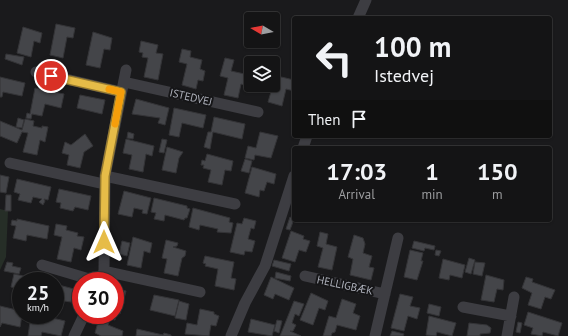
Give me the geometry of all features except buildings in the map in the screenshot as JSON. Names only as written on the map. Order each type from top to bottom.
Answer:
[{"type":"street","points":[[359,16],[366,0]]},
{"type":"street","points":[[102,272],[104,180],[126,70]]},
{"type":"street","name":"ISTEDVEJ","points":[[36,72],[258,112]]},
{"type":"street","points":[[10,163],[235,204]]},
{"type":"street","points":[[231,336],[245,303],[265,266],[292,182]]},
{"type":"street","name":"HELLIGBÆK","points":[[375,336],[398,238]]},
{"type":"street","points":[[42,265],[72,274]]},
{"type":"street","name":"HELLIGBÆK","points":[[305,276],[385,294]]},
{"type":"street","points":[[124,280],[200,292]]},
{"type":"street","points":[[507,336],[514,297]]},
{"type":"street","points":[[463,307],[510,316]]},
{"type":"street","points":[[74,336],[80,324]]},
{"type":"shaded area","points":[[0,209],[8,211],[6,257],[0,270]]},
{"type":"slow traffic","points":[[109,89],[121,92],[115,124]]},
{"type":"route","points":[[51,76],[121,92],[104,184],[104,242]]}]
